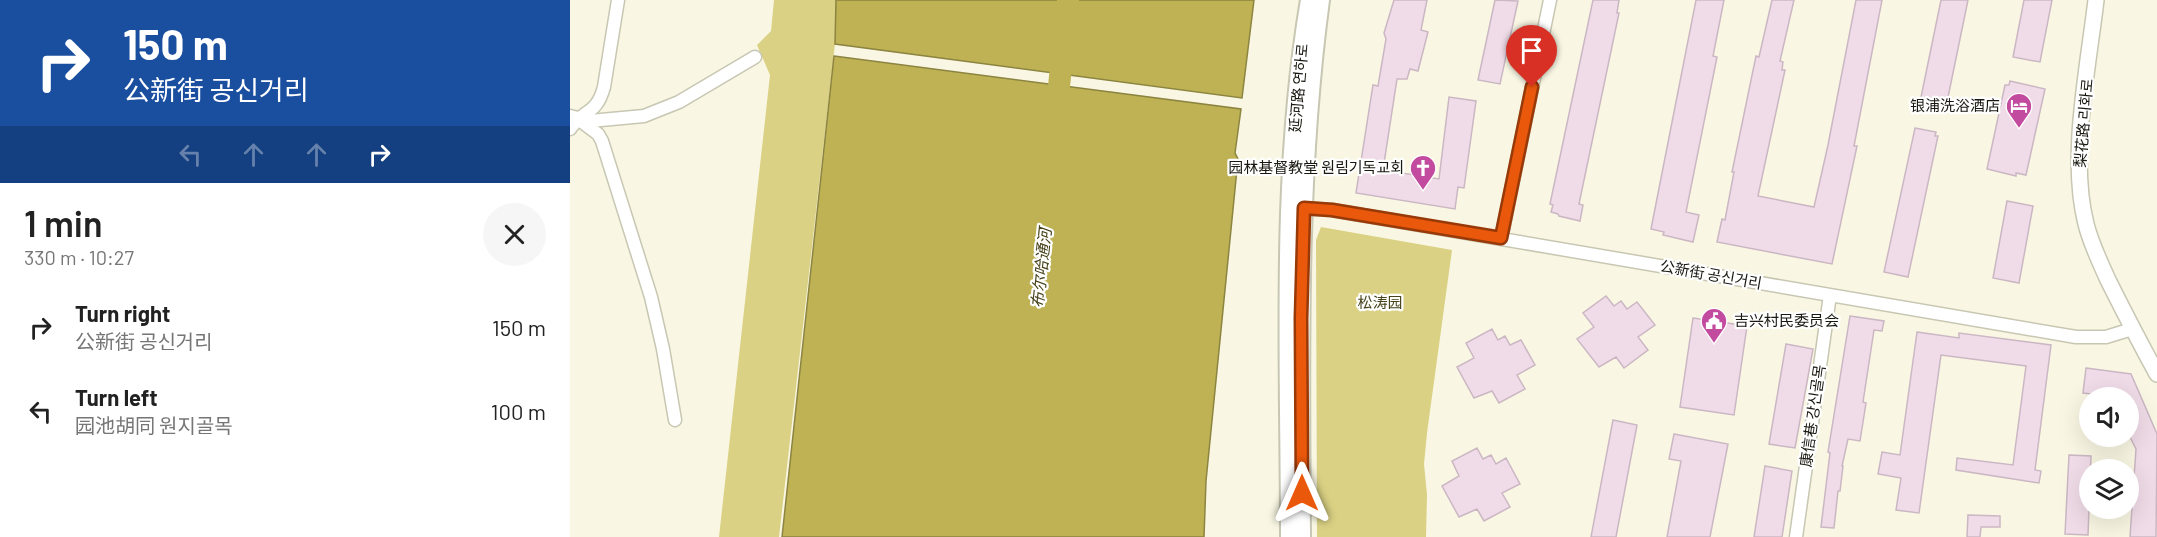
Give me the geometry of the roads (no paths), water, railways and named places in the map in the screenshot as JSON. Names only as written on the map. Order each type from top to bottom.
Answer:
[{"type":"main road","name":"延河路 연하로","points":[[1302,537],[1301,318],[1296,111],[1309,0]]},
{"type":"main road","name":"延河路 연하로","points":[[1288,537],[1297,208],[1321,0]]},
{"type":"street","points":[[573,121],[593,109],[600,101],[618,0]]},
{"type":"street","points":[[1501,238],[1550,0]]},
{"type":"street","name":"梨花路 리화로","points":[[2096,0],[2081,127],[2079,173],[2083,206],[2092,244],[2132,329],[2157,374]]},
{"type":"street","points":[[573,121],[633,118],[650,114],[679,102],[755,57]]},
{"type":"street","points":[[573,121],[598,134],[602,141],[651,297],[663,349],[675,420]]},
{"type":"street","name":"公新街 공신거리","points":[[1297,208],[1332,210],[2076,337],[2106,337],[2132,329]]},
{"type":"street","name":"康信巷 강신골목","points":[[1796,537],[1830,295]]},
{"type":"water","points":[[836,0],[1254,0],[1242,98],[835,44]]},
{"type":"water","points":[[834,56],[1241,109],[1235,153],[1238,159],[1206,481],[1204,537],[782,537]]},
{"type":"waterway","name":"布尔哈通河","points":[[1056,115],[1068,0]]},
{"type":"place","name":"银浦洗浴酒店","points":[[2019,129]]},
{"type":"place","name":"园林基督教堂 원림기독교회","points":[[1423,191]]},
{"type":"place","name":"吉兴村民委员会","points":[[1714,344]]},
{"type":"park label","name":"松涛园","points":[[1380,303]]}]
